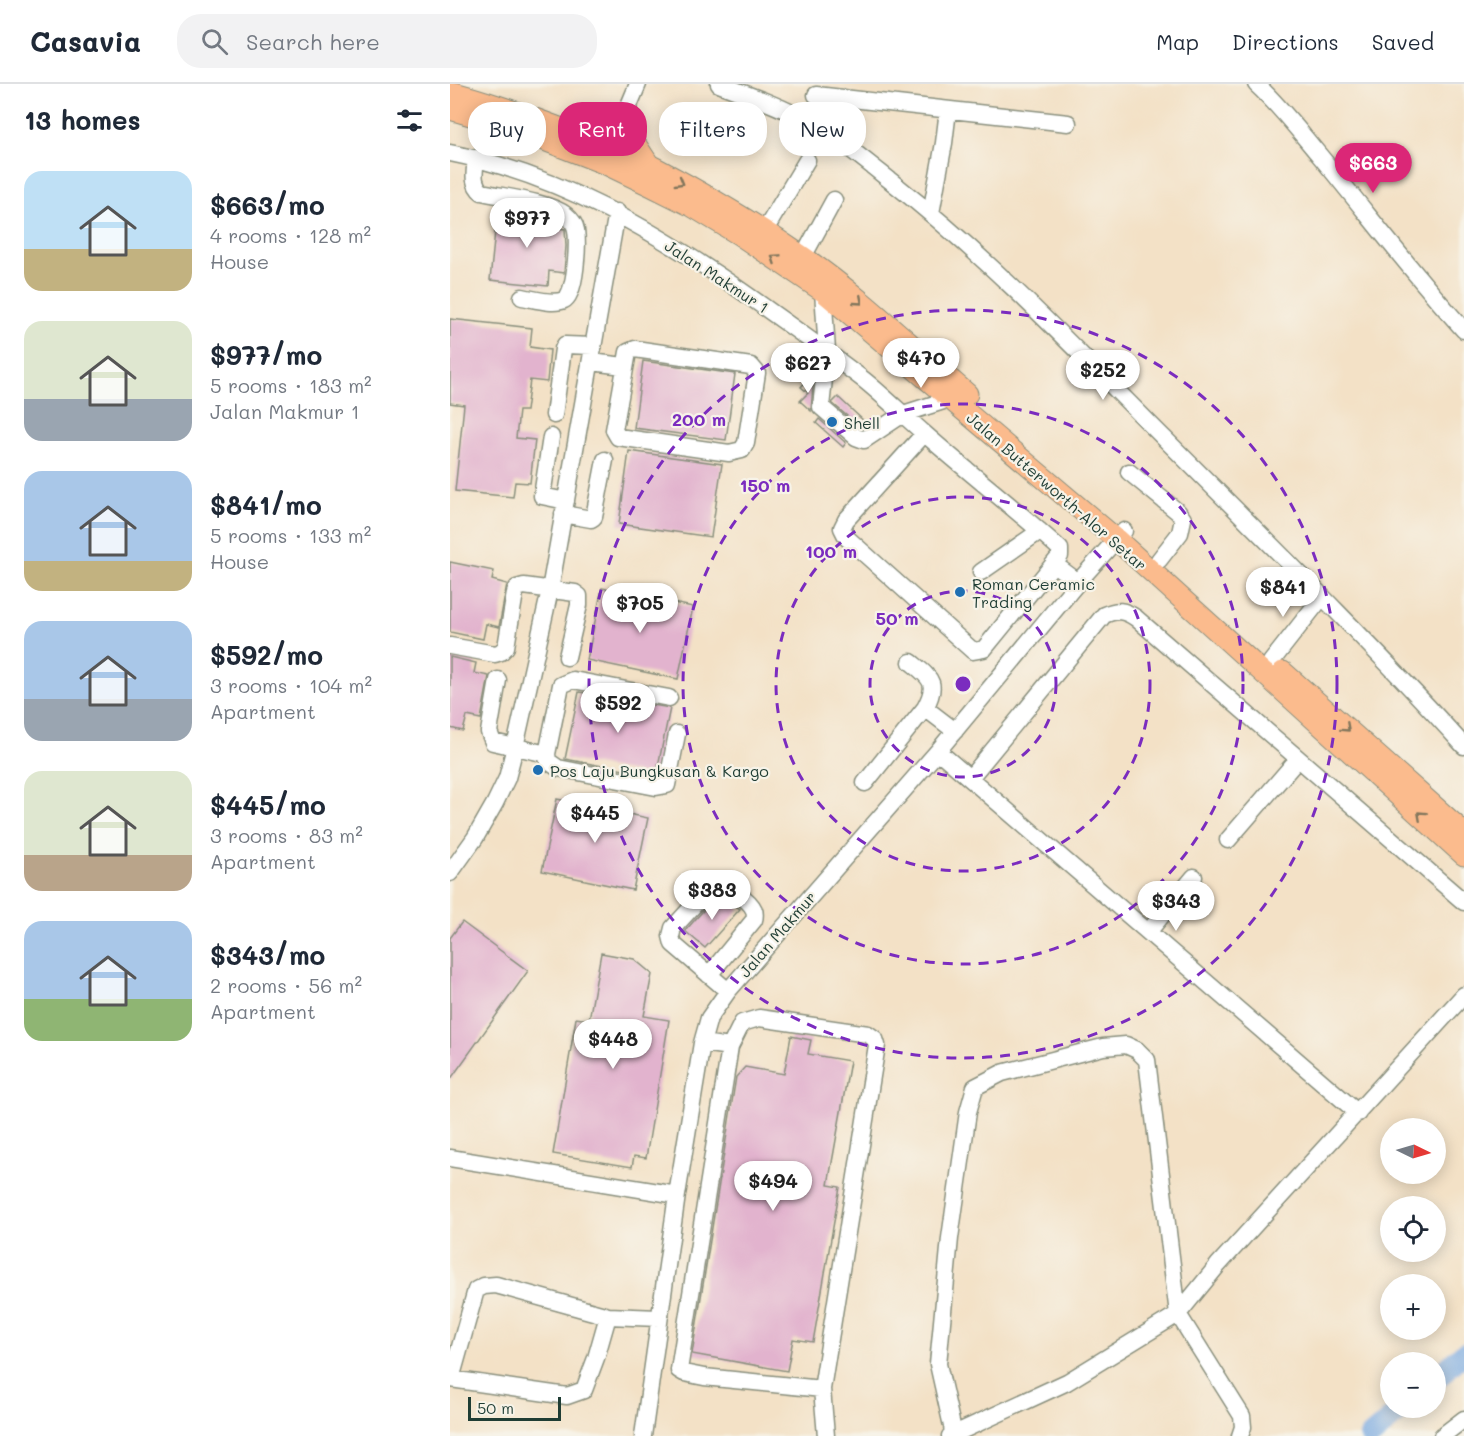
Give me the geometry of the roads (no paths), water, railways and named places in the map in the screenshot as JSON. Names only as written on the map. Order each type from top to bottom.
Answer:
[{"type":"main road","name":"Jalan Butterworth-Alor Setar","points":[[450,92],[500,105],[558,127]]},
{"type":"main road","name":"Jalan Butterworth-Alor Setar","points":[[450,109],[511,127],[606,164],[650,185],[692,206],[740,235],[823,291],[950,399],[1120,535],[1159,560],[1464,833]]},
{"type":"main road","name":"Jalan Butterworth-Alor Setar","points":[[627,156],[650,166],[764,232],[803,257],[848,292],[1120,535],[1464,855]]},
{"type":"main road","points":[[643,156],[650,166]]},
{"type":"street","points":[[630,102],[638,84]]},
{"type":"street","points":[[720,84],[779,107]]},
{"type":"street","points":[[1256,84],[1272,99],[1427,289],[1464,330]]},
{"type":"street","points":[[817,90],[948,110],[1068,123]]},
{"type":"street","points":[[931,213],[948,110]]},
{"type":"street","name":"Jalan Makmur 1","points":[[450,153],[476,158],[531,175],[617,212],[713,271],[827,351],[1040,531],[1060,549],[1060,556],[1054,564]]},
{"type":"street","points":[[860,156],[931,213],[1046,320],[1322,597],[1420,697],[1464,746]]},
{"type":"street","points":[[476,158],[474,181],[476,188],[482,192],[550,206],[568,216],[576,230],[576,261],[571,294],[566,300],[558,302],[522,297]]},
{"type":"street","points":[[764,232],[807,160]]},
{"type":"street","points":[[803,257],[834,200]]},
{"type":"street","points":[[450,873],[475,838],[495,803],[507,778],[515,747],[550,590],[617,212]]},
{"type":"street","points":[[823,291],[827,351],[821,407],[856,437],[864,440],[903,414],[950,399]]},
{"type":"street","points":[[554,415],[563,349],[570,345],[624,366]]},
{"type":"street","points":[[635,349],[751,366],[757,373],[746,443],[742,450],[729,453],[618,437],[614,430],[624,366],[628,352],[635,349]]},
{"type":"street","points":[[924,434],[846,520],[842,528],[847,538],[973,651],[984,650],[1054,564],[1078,582]]},
{"type":"street","points":[[551,437],[542,496],[591,519],[594,517],[605,460]]},
{"type":"street","points":[[1130,472],[1178,512],[1183,519],[1180,532],[1159,560]]},
{"type":"street","points":[[981,572],[1040,531]]},
{"type":"street","name":"Jalan Makmur","points":[[643,1436],[677,1195],[702,1042],[709,1017],[728,991],[938,751],[1017,654],[1120,535]]},
{"type":"street","points":[[450,646],[495,654],[501,652],[506,647],[517,588],[524,586],[575,593],[579,596],[567,657]]},
{"type":"street","points":[[1271,662],[1322,597]]},
{"type":"street","points":[[970,778],[1104,615],[1114,611],[1125,611],[1136,618],[1464,902]]},
{"type":"street","points":[[995,635],[1017,654]]},
{"type":"street","points":[[865,783],[925,708],[932,695],[932,684],[929,677],[911,662]]},
{"type":"street","points":[[498,680],[490,738],[493,742],[546,754]]},
{"type":"street","points":[[669,698],[573,680],[566,682],[561,685],[546,754],[548,761],[558,768],[663,787],[667,785],[677,734]]},
{"type":"street","points":[[925,708],[955,731]]},
{"type":"street","points":[[938,751],[1358,1113]]},
{"type":"street","points":[[1228,840],[1298,759]]},
{"type":"street","points":[[1149,931],[1194,877]]},
{"type":"street","points":[[709,975],[754,920],[755,911],[750,904],[720,882],[714,883],[674,928],[671,936],[673,944],[709,975],[728,991]]},
{"type":"street","points":[[1240,1436],[1243,1427],[1242,1416],[1178,1314],[1147,1060],[1137,1050],[1126,1045],[1103,1047],[1002,1074],[975,1087],[968,1112],[950,1238],[938,1364],[952,1435],[1067,1382],[1178,1314],[1218,1265],[1464,995]]},
{"type":"street","points":[[822,1389],[693,1375],[679,1370],[730,1047],[742,1023],[759,1018],[868,1034],[875,1039],[877,1045],[822,1389],[826,1436]]},
{"type":"street","points":[[702,1042],[730,1047]]},
{"type":"street","points":[[450,1158],[677,1195]]},
{"type":"street","points":[[608,1316],[584,1390],[578,1393],[567,1396],[450,1379],[476,1290],[484,1286],[496,1285],[608,1316],[659,1318]]},
{"type":"street","points":[[1442,1436],[1464,1419]]},
{"type":"waterway","points":[[1446,1370],[1464,1353]]},
{"type":"waterway","points":[[1371,1436],[1392,1418]]},
{"type":"place","name":"Shell","points":[[832,422]]},
{"type":"place","name":"Roman Ceramic Trading","points":[[960,592]]},
{"type":"place","name":"Pos Laju Bungkusan & Kargo","points":[[538,770]]}]
